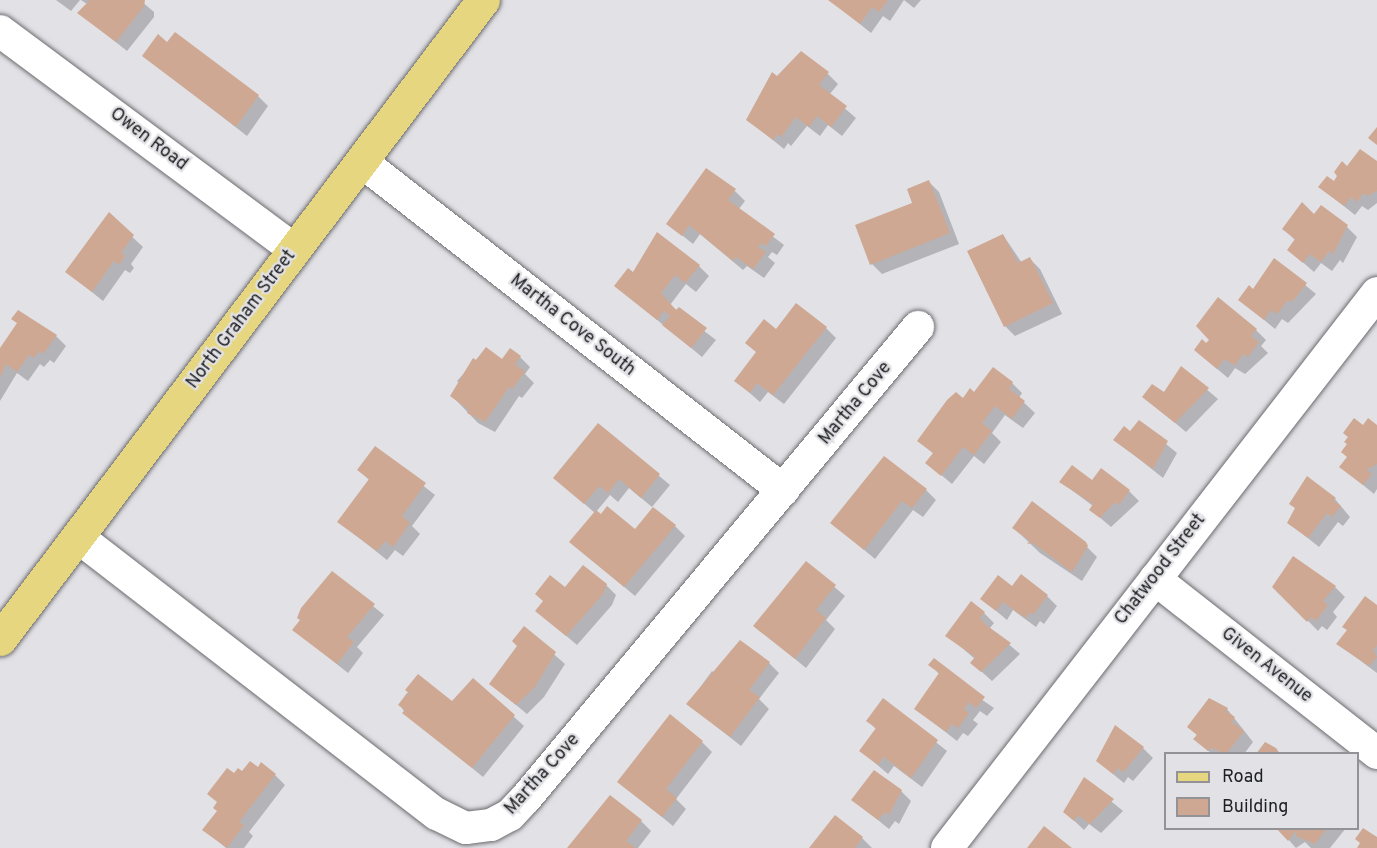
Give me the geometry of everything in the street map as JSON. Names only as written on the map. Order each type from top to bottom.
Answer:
[{"type":"main road","name":"North Graham Street","points":[[0,639],[483,0]]},
{"type":"street","name":"Owen Road","points":[[0,31],[295,250]]},
{"type":"street","name":"Martha Cove South","points":[[362,162],[783,490]]},
{"type":"street","name":"Chatwood Street","points":[[946,848],[1377,293]]},
{"type":"street","name":"Martha Cove","points":[[78,537],[437,814],[466,828],[479,828],[501,821],[526,798],[918,327]]},
{"type":"street","name":"Given Avenue","points":[[1155,579],[1377,753]]},
{"type":"building","points":[[90,0],[145,0],[144,6],[116,42],[77,13]]},
{"type":"building","points":[[828,0],[888,0],[879,12],[872,7],[860,24]]},
{"type":"building","points":[[175,32],[259,95],[236,127],[142,56],[158,34],[167,42]]},
{"type":"building","points":[[801,51],[829,72],[819,85],[847,106],[831,127],[817,116],[809,127],[796,117],[781,137],[777,134],[773,140],[746,120],[772,72],[777,76]]},
{"type":"building","points":[[1377,127],[1377,145],[1368,138]]},
{"type":"building","points":[[1360,149],[1377,161],[1377,191],[1367,196],[1363,193],[1357,202],[1351,197],[1344,206],[1318,187],[1327,176],[1334,181],[1337,176],[1334,172],[1342,161],[1347,166]]},
{"type":"building","points":[[706,168],[736,189],[728,200],[775,234],[766,246],[761,243],[758,247],[766,252],[753,269],[736,257],[733,261],[689,225],[682,236],[666,224]]},
{"type":"building","points":[[929,180],[950,233],[870,265],[855,225],[912,203],[907,189]]},
{"type":"building","points":[[1302,202],[1314,214],[1321,205],[1348,225],[1333,254],[1329,251],[1321,262],[1310,254],[1303,263],[1287,250],[1295,239],[1282,229]]},
{"type":"building","points":[[109,212],[134,235],[121,253],[125,256],[119,265],[114,261],[92,292],[65,272]]},
{"type":"building","points":[[657,232],[700,265],[685,283],[675,275],[661,293],[676,310],[679,307],[707,328],[691,348],[662,325],[670,316],[664,311],[657,320],[614,286],[628,268],[633,272]]},
{"type":"building","points":[[1003,234],[1018,263],[1030,257],[1053,303],[1004,327],[967,251]]},
{"type":"building","points":[[1274,258],[1307,283],[1293,301],[1287,301],[1277,314],[1271,310],[1264,320],[1238,300],[1249,285],[1253,289]]},
{"type":"building","points":[[1218,297],[1257,329],[1251,336],[1259,342],[1248,357],[1243,354],[1235,365],[1224,359],[1217,369],[1194,350],[1202,339],[1206,343],[1209,340],[1196,326]]},
{"type":"building","points":[[796,303],[827,327],[773,395],[757,383],[750,393],[734,381],[756,352],[745,343],[764,319],[776,329]]},
{"type":"building","points":[[18,310],[57,335],[43,354],[39,351],[34,358],[29,355],[17,372],[6,364],[0,378],[0,348],[17,323],[11,319]]},
{"type":"building","points":[[486,347],[502,359],[510,348],[521,356],[515,364],[525,372],[512,389],[509,387],[485,422],[467,413],[469,410],[450,396],[473,358],[476,360]]},
{"type":"building","points":[[1181,366],[1209,388],[1175,423],[1142,397],[1152,384],[1164,392]]},
{"type":"building","points":[[993,367],[1013,382],[1009,389],[1025,401],[1012,419],[995,406],[982,423],[992,431],[974,455],[963,447],[941,476],[925,463],[933,453],[917,441],[947,400],[956,392],[963,398],[970,388],[974,392]]},
{"type":"building","points":[[1354,418],[1363,425],[1368,418],[1377,425],[1377,464],[1366,470],[1372,474],[1363,485],[1339,467],[1347,457],[1341,452],[1347,444],[1344,442],[1348,437],[1343,433]]},
{"type":"building","points":[[1139,420],[1168,441],[1153,469],[1113,440],[1124,426],[1130,431]]},
{"type":"building","points":[[598,423],[660,474],[641,498],[619,479],[608,493],[599,486],[584,504],[553,478]]},
{"type":"building","points":[[375,446],[426,483],[402,516],[410,523],[393,547],[385,541],[377,551],[337,522],[369,479],[357,470]]},
{"type":"building","points":[[884,456],[927,489],[912,508],[902,501],[864,550],[830,523]]},
{"type":"building","points":[[1072,465],[1092,480],[1101,468],[1130,490],[1119,505],[1115,502],[1100,518],[1089,510],[1093,504],[1059,482]]},
{"type":"building","points":[[1307,476],[1336,498],[1333,501],[1341,506],[1332,517],[1327,513],[1308,538],[1287,523],[1295,508],[1289,504]]},
{"type":"building","points":[[1032,501],[1086,542],[1088,546],[1072,572],[1033,543],[1027,544],[1030,541],[1012,528]]},
{"type":"building","points":[[607,506],[635,529],[653,507],[676,525],[624,587],[569,542],[596,510],[601,514]]},
{"type":"building","points":[[1293,556],[1336,586],[1323,601],[1328,605],[1316,621],[1311,617],[1307,622],[1272,587]]},
{"type":"building","points":[[806,561],[836,585],[816,610],[826,618],[795,659],[753,626]]},
{"type":"building","points":[[583,565],[607,584],[603,594],[566,636],[535,611],[543,601],[535,594],[550,575],[565,587]]},
{"type":"building","points":[[332,571],[375,604],[347,637],[354,642],[337,664],[292,630],[300,620],[297,618],[301,608]]},
{"type":"building","points":[[1021,574],[1048,595],[1033,615],[1030,612],[1025,618],[1003,602],[996,611],[980,599],[998,575],[1012,586]]},
{"type":"building","points":[[1365,596],[1377,605],[1377,645],[1373,650],[1377,657],[1369,666],[1336,644],[1347,630],[1342,627]]},
{"type":"building","points":[[971,601],[985,612],[980,618],[986,625],[1011,643],[981,672],[970,663],[975,657],[945,636]]},
{"type":"building","points":[[524,626],[556,652],[535,687],[516,705],[489,684],[517,646],[512,641]]},
{"type":"building","points":[[740,640],[770,662],[749,690],[760,697],[730,737],[686,704]]},
{"type":"building","points":[[934,658],[985,697],[976,708],[969,702],[964,709],[969,713],[958,728],[952,724],[946,732],[914,709],[939,673],[928,665]]},
{"type":"building","points":[[418,674],[452,701],[473,678],[515,715],[472,768],[402,713],[405,710],[398,705],[407,693],[414,697],[405,690]]},
{"type":"building","points":[[883,698],[938,740],[911,778],[884,757],[878,765],[859,751],[876,728],[866,721]]},
{"type":"building","points":[[1209,698],[1228,708],[1226,711],[1235,717],[1232,722],[1244,731],[1228,752],[1221,752],[1211,748],[1208,751],[1193,739],[1197,735],[1187,727]]},
{"type":"building","points":[[670,714],[703,741],[666,789],[677,798],[662,817],[617,782]]},
{"type":"building","points":[[1115,725],[1144,747],[1126,769],[1122,772],[1118,768],[1113,774],[1096,761]]},
{"type":"building","points":[[1265,742],[1279,752],[1258,752]]},
{"type":"building","points":[[250,761],[258,767],[261,762],[276,774],[239,822],[244,825],[227,848],[202,830],[217,811],[213,808],[217,802],[207,794],[227,768],[234,773],[238,768],[242,771]]},
{"type":"building","points":[[874,770],[902,790],[889,815],[885,812],[878,820],[851,800]]},
{"type":"building","points":[[1084,777],[1114,799],[1090,824],[1078,815],[1074,821],[1063,812]]},
{"type":"building","points":[[610,795],[642,820],[626,841],[636,848],[567,848]]},
{"type":"building","points":[[835,815],[863,837],[855,848],[809,848]]},
{"type":"building","points":[[1044,826],[1072,848],[1027,848]]},
{"type":"building","points":[[1363,828],[1377,837],[1377,848],[1357,848],[1360,843],[1355,839]]},
{"type":"building","points":[[1278,830],[1296,830],[1288,841]]},
{"type":"building","points":[[1297,830],[1326,830],[1315,844],[1296,836]]}]
